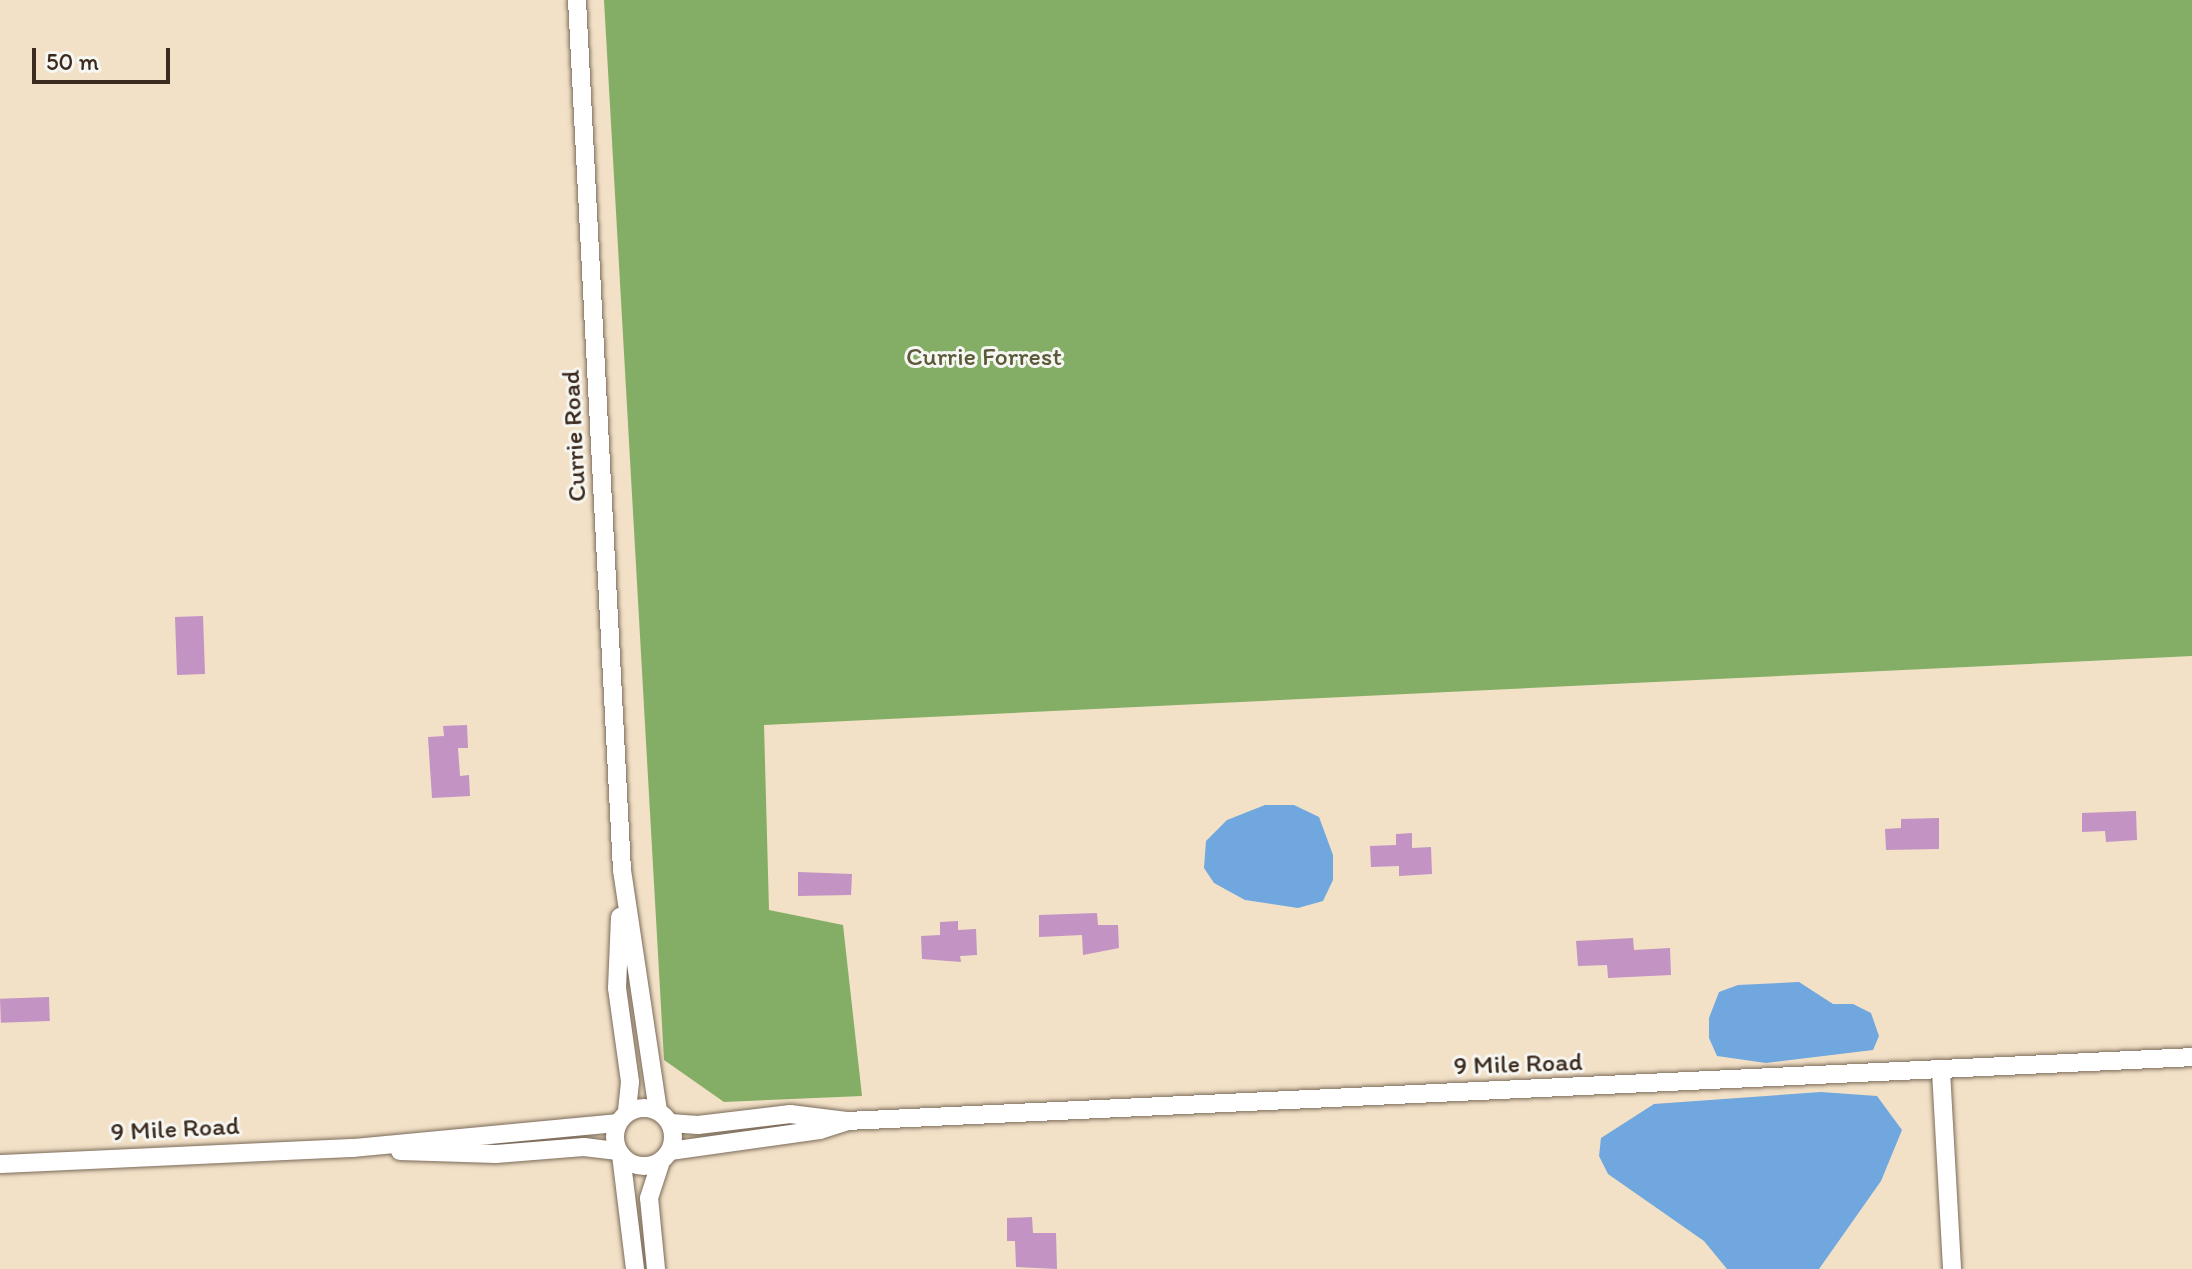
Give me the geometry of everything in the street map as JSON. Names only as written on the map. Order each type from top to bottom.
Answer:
[{"type":"street","name":"Currie Road","points":[[577,0],[622,870],[617,988],[630,1082],[623,1118]]},
{"type":"street","name":"Currie Road","points":[[622,870],[664,1116]]},
{"type":"street","name":"9 Mile Road","points":[[664,1116],[698,1125],[790,1114],[847,1121],[2192,1057]]},
{"type":"street","points":[[1941,1071],[1952,1269]]},
{"type":"street","points":[[635,1269],[620,1153],[623,1118],[642,1107],[664,1116],[665,1156],[649,1198],[656,1269]]},
{"type":"street","name":"9 Mile Road","points":[[0,1164],[353,1148],[623,1118]]},
{"type":"street","name":"9 Mile Road","points":[[665,1156],[820,1130],[847,1121]]},
{"type":"street","name":"9 Mile Road","points":[[353,1148],[448,1154],[572,1147],[620,1153]]},
{"type":"street","points":[[620,1153],[640,1166],[665,1156]]},
{"type":"green space","name":"Currie Forrest","points":[[604,0],[2192,0],[2192,656],[764,725],[769,910],[843,925],[862,1096],[724,1102],[664,1060]]},
{"type":"water","points":[[1265,805],[1294,805],[1319,817],[1333,855],[1333,880],[1323,901],[1298,908],[1245,900],[1214,883],[1204,868],[1206,841],[1227,820]]},
{"type":"water","points":[[1799,982],[1833,1004],[1853,1004],[1871,1013],[1879,1036],[1873,1050],[1766,1063],[1717,1056],[1709,1038],[1709,1018],[1719,992],[1738,985]]},
{"type":"water","points":[[1821,1092],[1877,1096],[1902,1130],[1881,1181],[1819,1269],[1727,1269],[1704,1241],[1608,1174],[1599,1156],[1601,1138],[1654,1104]]},
{"type":"building","points":[[203,616],[205,674],[177,675],[175,617]]},
{"type":"building","points":[[467,725],[468,748],[458,748],[460,776],[469,775],[470,796],[432,798],[428,737],[444,736],[443,726]]},
{"type":"building","points":[[2136,811],[2137,840],[2106,842],[2105,831],[2082,832],[2082,813]]},
{"type":"building","points":[[1939,818],[1939,849],[1886,850],[1885,829],[1901,828],[1901,819]]},
{"type":"building","points":[[1412,833],[1412,848],[1431,847],[1432,874],[1399,876],[1399,866],[1371,867],[1370,846],[1396,845],[1396,834]]},
{"type":"building","points":[[798,872],[852,874],[851,895],[798,896]]},
{"type":"building","points":[[1097,913],[1098,925],[1118,925],[1119,948],[1083,955],[1082,935],[1039,937],[1039,915]]},
{"type":"building","points":[[958,921],[958,930],[976,929],[977,955],[960,956],[961,962],[922,959],[921,936],[940,935],[940,922]]},
{"type":"building","points":[[1633,938],[1634,950],[1670,948],[1671,975],[1608,978],[1607,965],[1578,966],[1576,941]]},
{"type":"building","points":[[49,997],[50,1021],[1,1023],[0,999]]},
{"type":"building","points":[[1032,1217],[1033,1233],[1056,1233],[1057,1269],[1016,1267],[1015,1241],[1007,1241],[1007,1218]]}]
